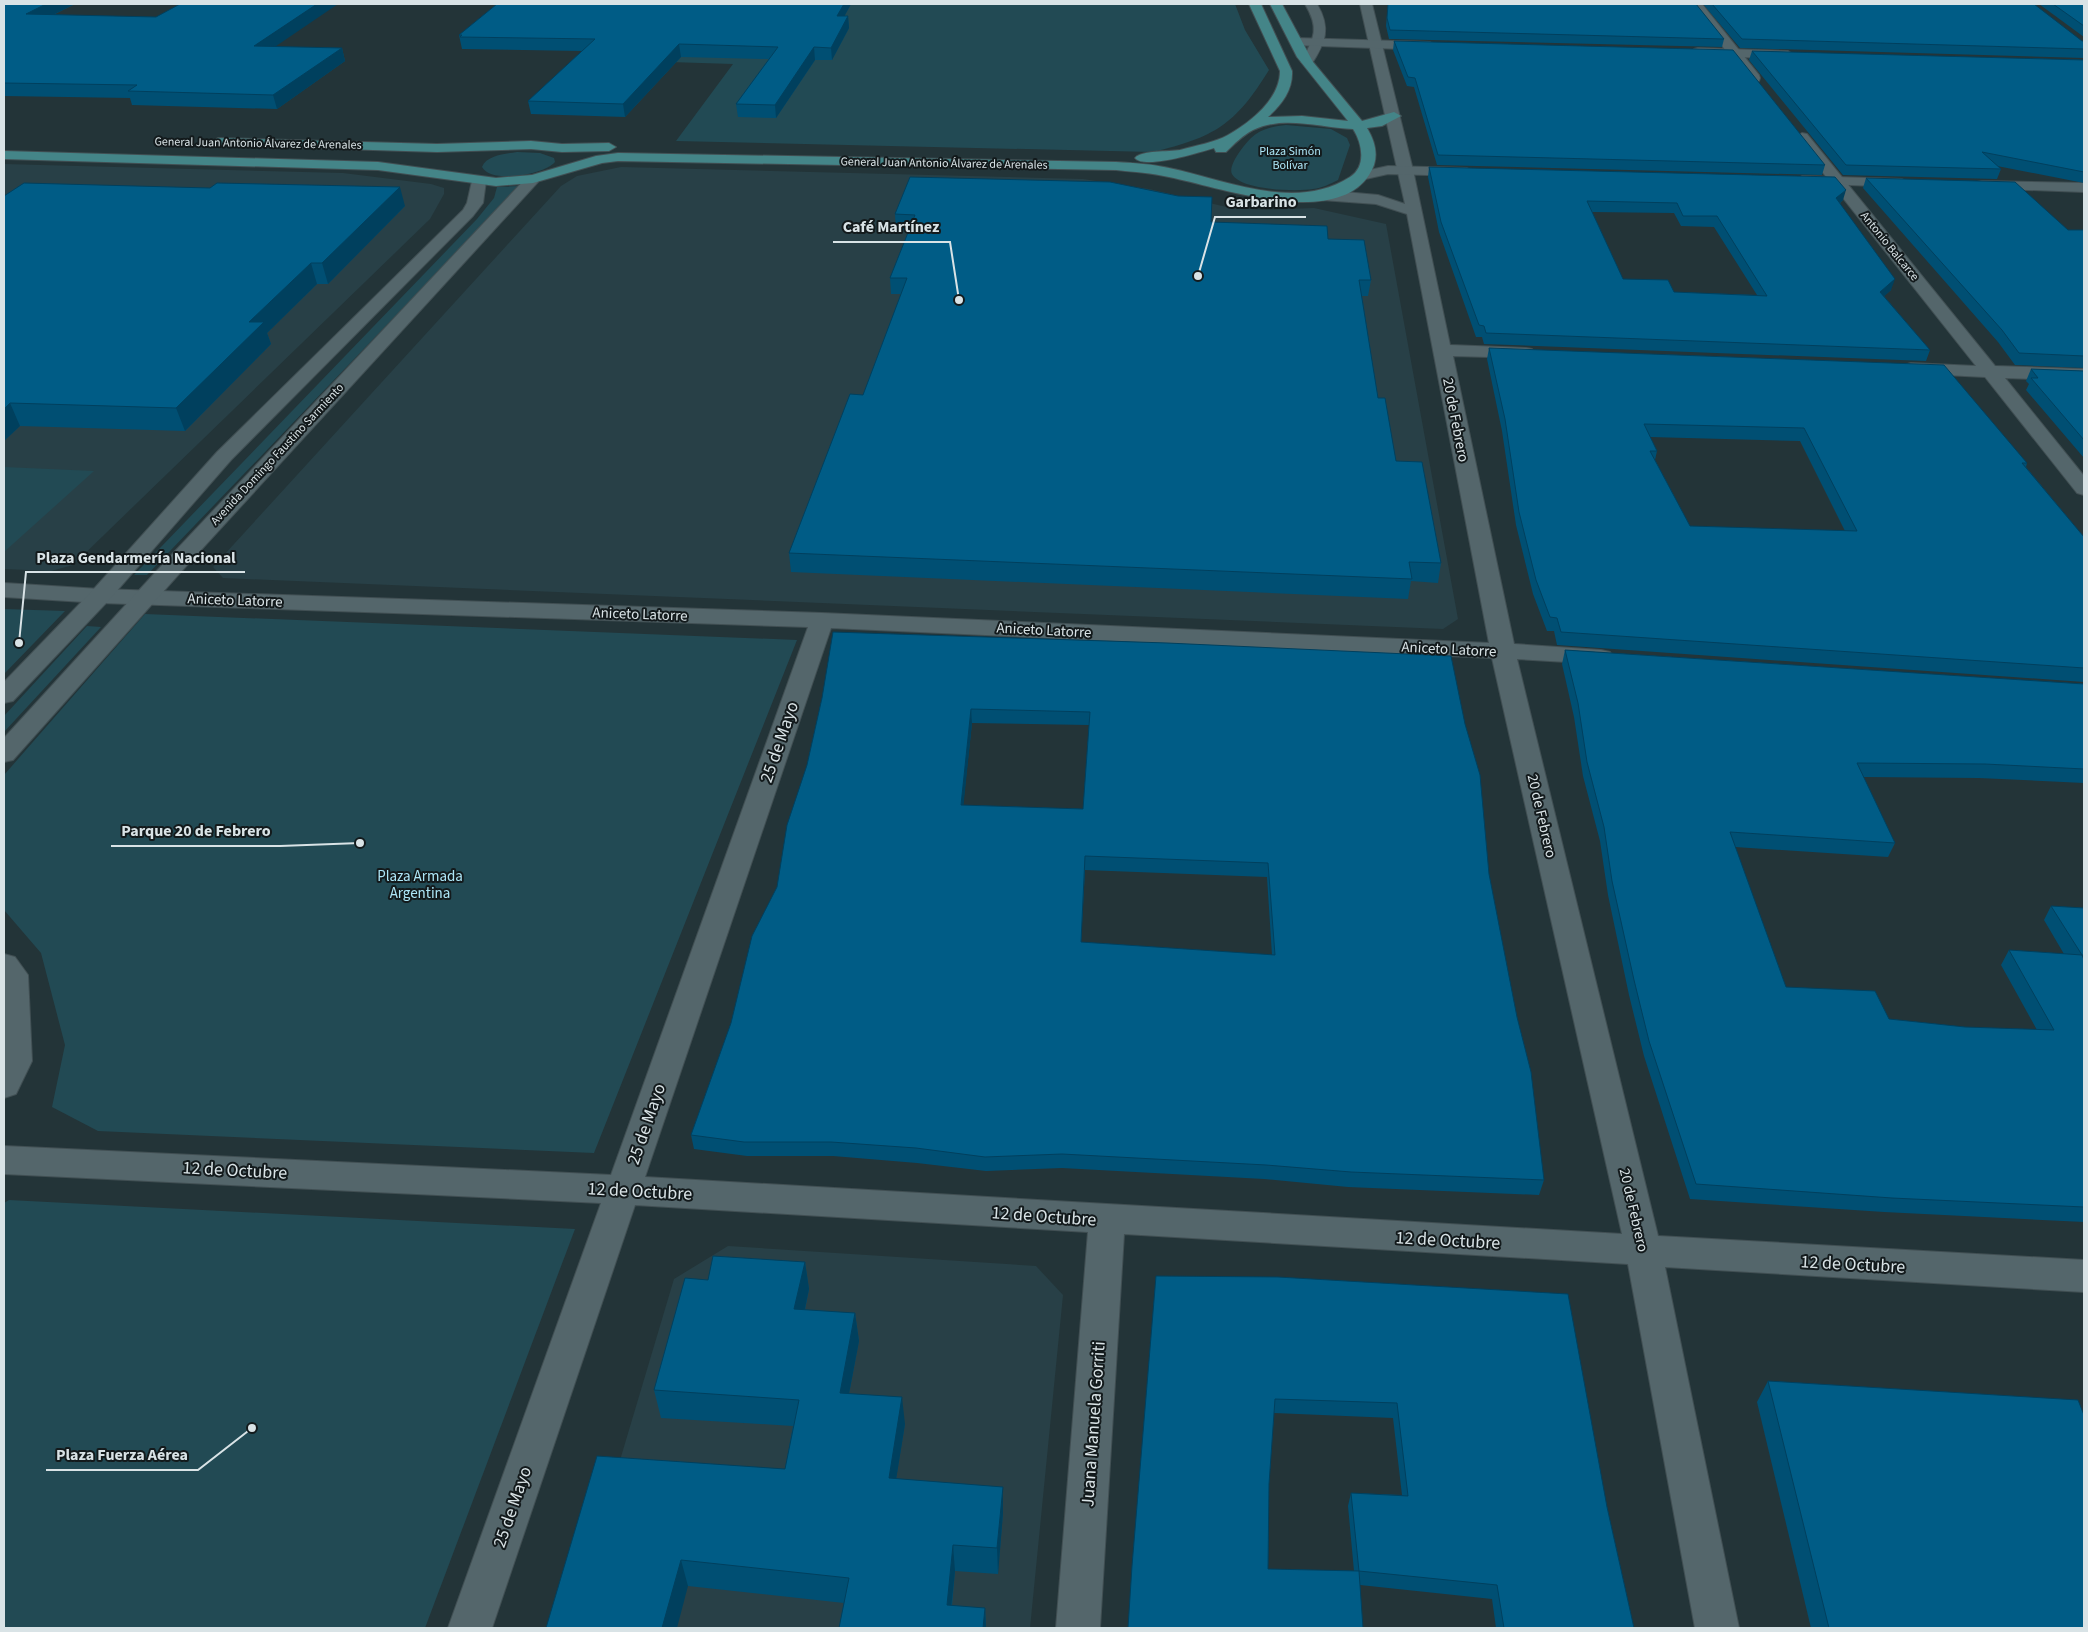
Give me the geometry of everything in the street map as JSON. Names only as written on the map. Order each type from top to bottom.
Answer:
[{"type":"main road","points":[[1231,189],[1220,180],[1214,164],[1220,150],[1248,127],[1278,98],[1288,79],[1255,4]]},
{"type":"main road","points":[[1276,4],[1306,62],[1354,120],[1364,136],[1369,154],[1367,167],[1362,176]]},
{"type":"main road","points":[[1248,127],[1283,120],[1382,121],[1394,116]]},
{"type":"main road","name":"General Juan Antonio Álvarez de Arenales","points":[[208,142],[437,148],[512,146],[562,148],[615,147],[1134,159],[1180,154],[1234,138]]},
{"type":"main road","name":"General Juan Antonio Álvarez de Arenales","points":[[470,171],[491,150],[512,146]]},
{"type":"main road","points":[[562,148],[571,152],[574,158],[572,164],[564,170]]},
{"type":"main road","name":"General Juan Antonio Álvarez de Arenales","points":[[4,155],[378,166],[470,171],[496,182],[533,180],[601,159],[618,157],[1116,166],[1175,174],[1231,189],[1271,196],[1322,195],[1342,190],[1362,176]]},
{"type":"street","points":[[1306,62],[1321,35],[1322,25],[1311,4]]},
{"type":"street","name":"20 de Febrero","points":[[1366,4],[1374,45],[1394,116],[1406,170],[1412,211],[1503,651],[1644,1252],[1717,1628]]},
{"type":"street","points":[[1696,4],[1765,91]]},
{"type":"street","points":[[1296,42],[1444,47]]},
{"type":"street","points":[[1684,52],[1802,55]]},
{"type":"street","name":"Antonio Balcarce","points":[[1790,121],[2084,489]]},
{"type":"street","name":"General Juan Antonio Álvarez de Arenales","points":[[1362,176],[1382,171],[1406,170],[1484,172]]},
{"type":"street","points":[[4,696],[100,596],[224,456],[468,213],[475,203],[470,171]]},
{"type":"street","name":"Avenida Domingo Faustino Sarmiento","points":[[4,754],[146,597],[533,180]]},
{"type":"street","points":[[1789,180],[1919,184]]},
{"type":"street","points":[[1968,185],[2084,188]]},
{"type":"street","name":"General Juan Antonio Álvarez de Arenales","points":[[1322,195],[1378,200],[1412,211]]},
{"type":"street","points":[[1442,350],[1542,354]]},
{"type":"street","points":[[1891,368],[2084,375]]},
{"type":"street","name":"Aniceto Latorre","points":[[4,590],[100,596],[822,620],[1503,651],[1621,659]]},
{"type":"street","name":"25 de Mayo","points":[[470,1628],[822,620]]},
{"type":"street","points":[[4,965],[13,975],[16,1061],[4,1085]]},
{"type":"street","name":"12 de Octubre","points":[[4,1160],[623,1190],[1644,1252],[2084,1276]]},
{"type":"street","name":"Juana Manuela Gorriti","points":[[1078,1628],[1107,1220]]},
{"type":"shaded area","points":[[4,164],[343,173],[431,184],[444,188],[444,194],[430,219],[73,565],[51,571],[4,569]]},
{"type":"shaded area","points":[[621,167],[1083,179],[1149,189],[1231,208],[1264,210],[1314,208],[1386,224],[1458,619],[1443,629],[223,578],[213,567],[561,186],[577,176]]},
{"type":"shaded area","points":[[728,1246],[1036,1266],[1063,1295],[1030,1628],[570,1628],[674,1279]]},
{"type":"green space","points":[[761,4],[1235,4],[1245,30],[1269,70],[1245,104],[1222,126],[1192,141],[1153,152],[676,141],[733,64],[638,61]]},
{"type":"green space","name":"Plaza Simón Bolívar","points":[[1286,125],[1331,129],[1347,138],[1350,145],[1338,180],[1326,186],[1305,190],[1282,190],[1246,184],[1232,174],[1231,170],[1235,159],[1252,137],[1266,129]]},
{"type":"green space","points":[[517,152],[540,153],[554,158],[555,162],[540,171],[518,176],[496,175],[487,172],[482,167],[484,163],[492,158],[502,154]]},
{"type":"green space","points":[[520,186],[147,575],[134,575],[477,219],[494,198],[497,187]]},
{"type":"green space","points":[[4,467],[94,471],[4,552]]},
{"type":"green space","points":[[4,609],[65,611],[4,674]]},
{"type":"green space","name":"Plaza Armada Argentina","points":[[145,614],[797,640],[594,1153],[98,1131],[52,1107],[65,1045],[41,953],[4,910],[4,775]]},
{"type":"green space","points":[[87,626],[101,627],[4,732],[4,716]]},
{"type":"green space","points":[[9,1200],[575,1229],[425,1628],[4,1628],[4,1203]]},
{"type":"building","points":[[4,4],[46,4],[26,14],[156,17],[180,4],[317,4],[254,46],[342,48],[273,95],[128,91],[137,85],[4,83]]},
{"type":"building","points":[[497,4],[844,4],[837,16],[848,16],[831,48],[814,47],[775,105],[736,104],[778,47],[679,44],[623,104],[528,101],[595,39],[460,37],[462,35],[459,35]]},
{"type":"building","points":[[1388,4],[1696,4],[1724,39],[1390,30],[1387,18]]},
{"type":"building","points":[[1712,4],[2034,4],[2084,41],[2084,49],[1742,39]]},
{"type":"building","points":[[2053,4],[2084,4],[2084,26]]},
{"type":"building","points":[[1394,41],[1733,50],[1825,165],[1438,155],[1415,78],[1408,77]]},
{"type":"building","points":[[1752,51],[2084,60],[2084,172],[1982,152],[2001,169],[1846,165]]},
{"type":"building","points":[[1429,167],[1835,177],[1846,190],[1836,198],[1895,279],[1880,292],[1930,350],[1486,333],[1484,326],[1479,325],[1441,222]],"holes":[[[1587,201],[1677,203],[1683,216],[1717,216],[1767,296],[1674,292],[1668,280],[1623,279]]]},
{"type":"building","points":[[910,177],[1110,182],[1178,196],[1212,197],[1211,222],[1327,226],[1328,239],[1364,240],[1371,280],[1359,280],[1378,398],[1385,398],[1396,461],[1422,462],[1441,563],[1409,562],[1412,579],[789,553],[850,394],[863,395],[907,278],[890,278],[915,215],[895,214]]},
{"type":"building","points":[[1866,178],[2015,182],[2068,230],[2084,230],[2084,356],[2019,353],[2002,330]]},
{"type":"building","points":[[24,183],[210,188],[217,183],[400,187],[322,263],[311,263],[249,322],[264,322],[176,408],[10,403],[4,409],[4,196]]},
{"type":"building","points":[[1489,348],[1944,365],[2027,463],[2022,463],[2084,537],[2084,668],[1561,632],[1557,618],[1550,617],[1536,580],[1519,512],[1505,419]],"holes":[[[1644,424],[1804,428],[1857,531],[1690,526],[1650,451],[1657,451]]]},
{"type":"building","points":[[2031,369],[2084,371],[2084,440],[2031,378],[2038,378]]},
{"type":"building","points":[[833,632],[1167,643],[1451,656],[1465,724],[1480,775],[1489,874],[1517,1017],[1531,1072],[1544,1180],[1351,1172],[1266,1165],[1062,1154],[985,1157],[916,1148],[831,1142],[744,1142],[691,1135],[731,1023],[752,936],[777,887],[787,825],[807,765],[822,698]],"holes":[[[971,709],[1090,712],[1083,809],[961,805]],[[1085,856],[1268,863],[1275,955],[1081,942]]]},
{"type":"building","points":[[1565,650],[2084,684],[2084,769],[1985,764],[1857,763],[1895,843],[1730,832],[1786,987],[1875,991],[1889,1019],[1965,1027],[2054,1030],[2009,950],[2082,955],[2084,960],[2084,1207],[1892,1198],[1696,1184],[1649,1041],[1634,980],[1612,881],[1604,827],[1587,762],[1578,703]]},
{"type":"building","points":[[2051,906],[2084,908],[2084,955],[2082,955]]},
{"type":"building","points":[[713,1256],[805,1262],[794,1309],[855,1313],[840,1393],[902,1397],[889,1478],[1003,1487],[997,1548],[953,1545],[947,1605],[985,1608],[983,1628],[839,1628],[849,1578],[681,1560],[662,1628],[546,1628],[597,1456],[785,1469],[799,1400],[654,1390],[685,1278],[708,1280]]},
{"type":"building","points":[[1156,1276],[1278,1277],[1568,1294],[1607,1507],[1634,1628],[1504,1628],[1497,1585],[1359,1571],[1363,1628],[1128,1628]],"holes":[[[1275,1399],[1397,1403],[1408,1496],[1351,1493],[1359,1571],[1268,1569],[1269,1484]]]},
{"type":"building","points":[[1768,1381],[2078,1400],[2084,1415],[2084,1628],[1829,1628]]},
{"type":"place","name":"Garbarino","points":[[1198,276]]},
{"type":"place","name":"Café Martínez","points":[[959,300]]},
{"type":"place","name":"Plaza Gendarmería Nacional","points":[[19,643]]},
{"type":"place","name":"Parque 20 de Febrero","points":[[360,843]]},
{"type":"place","name":"Plaza Fuerza Aérea","points":[[252,1428]]}]
